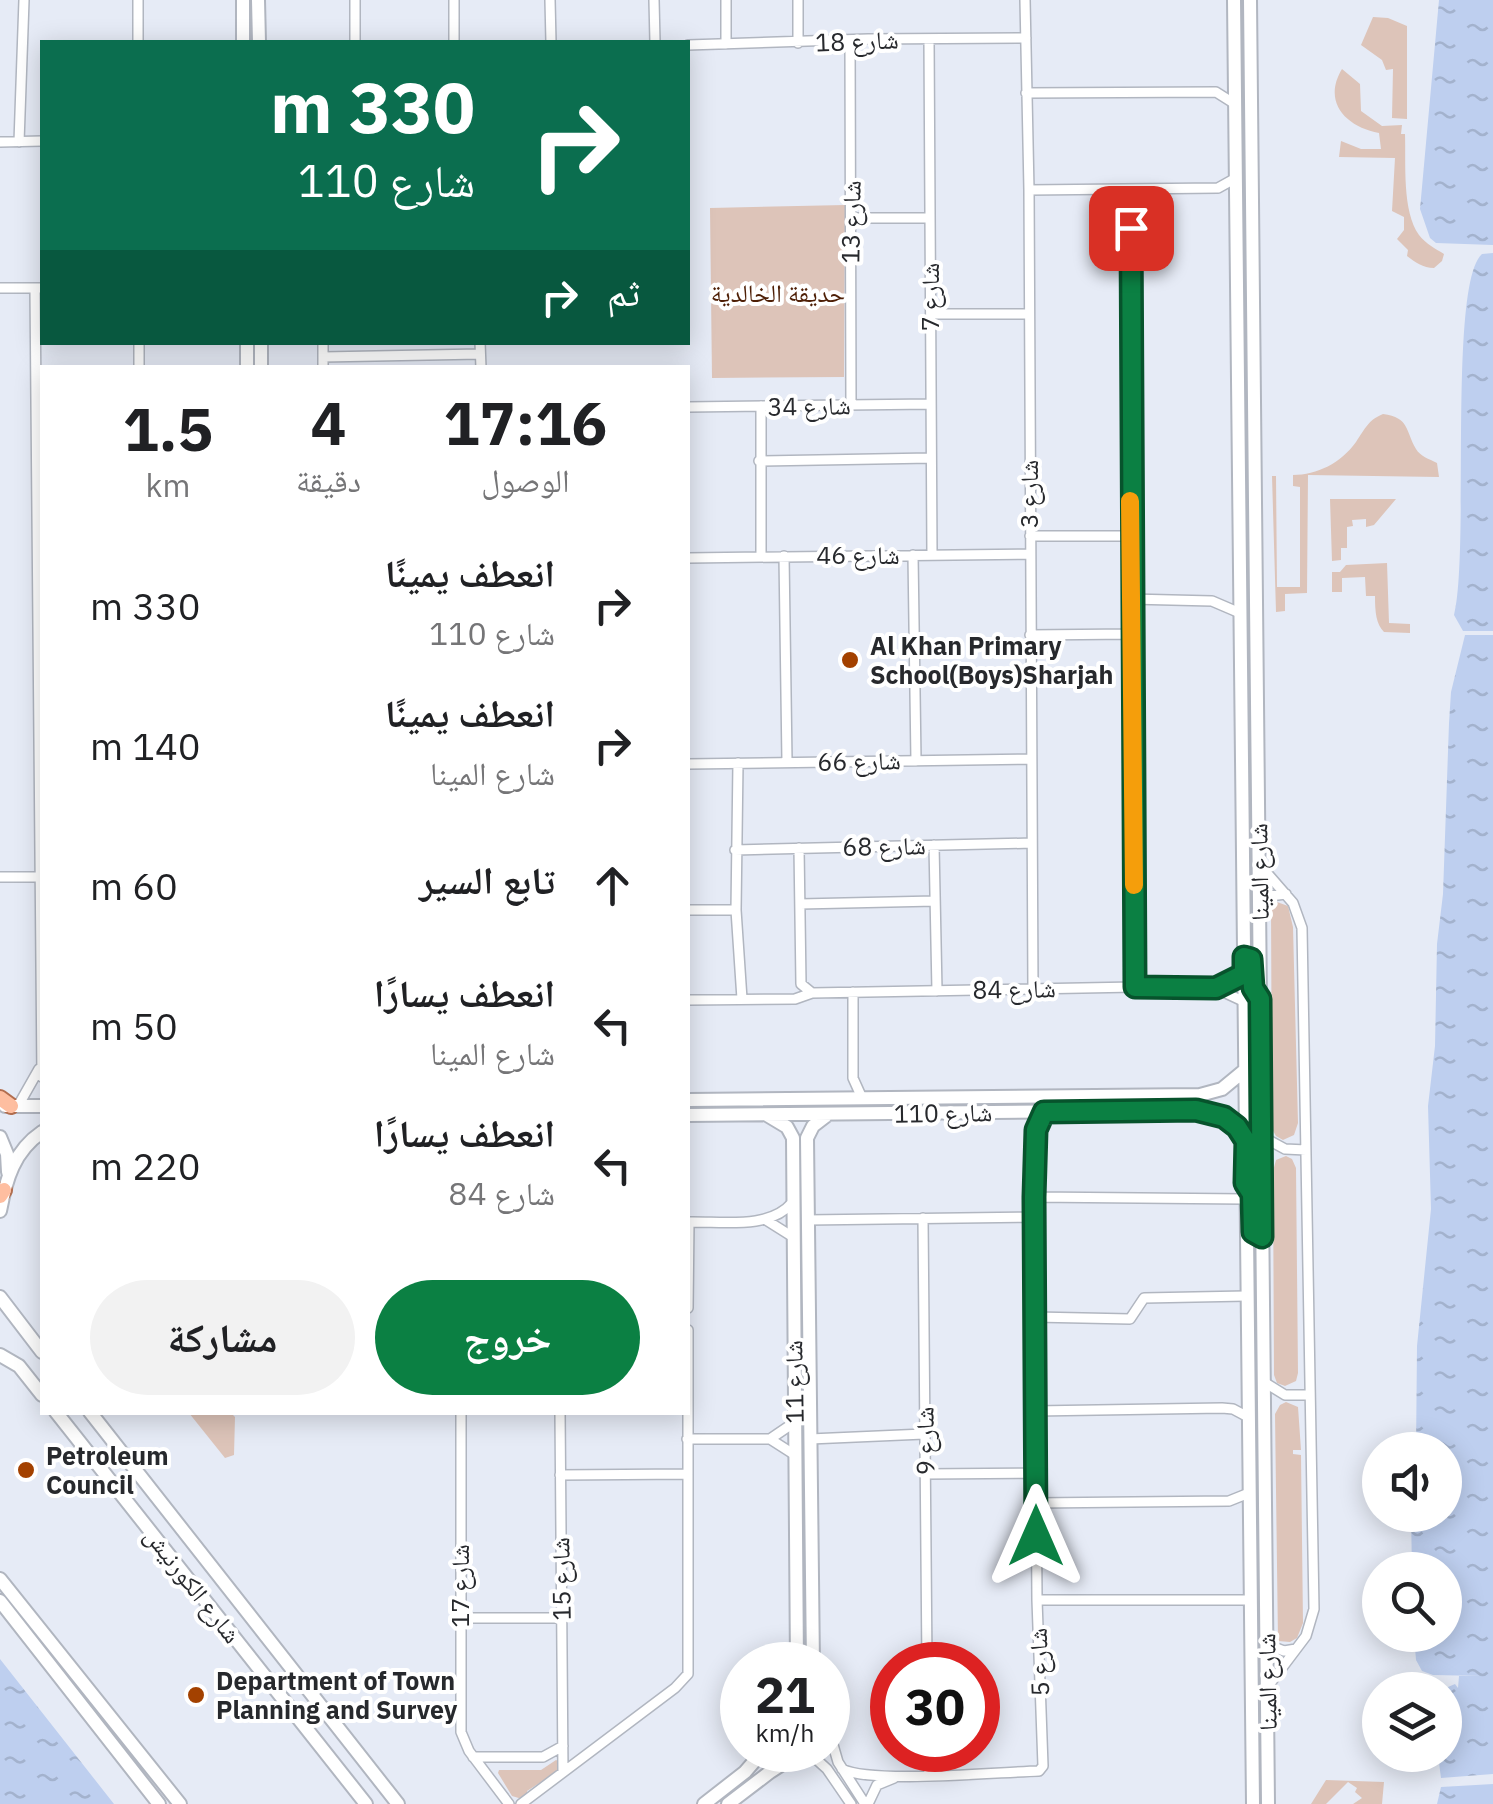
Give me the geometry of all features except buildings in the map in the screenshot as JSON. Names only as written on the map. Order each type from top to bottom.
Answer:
[{"type":"main road","points":[[243,0],[243,40]]},
{"type":"main road","points":[[258,0],[258,40]]},
{"type":"main road","name":"شارع المينا","points":[[1239,2],[1235,104],[1253,1804]]},
{"type":"main road","name":"شارع المينا","points":[[1239,2],[1253,352],[1268,1804]]},
{"type":"main road","points":[[1237,317],[1245,346],[1253,352]]},
{"type":"main road","points":[[1244,957],[1251,959],[1253,988],[1260,999]]},
{"type":"main road","points":[[1245,1070],[1215,1092],[1224,1103],[1218,1114],[1237,1127],[1246,1141]]},
{"type":"main road","name":"شارع 110","points":[[690,1100],[1215,1092]]},
{"type":"main road","points":[[889,1113],[902,1107],[936,1106],[942,1098]]},
{"type":"main road","points":[[765,1114],[764,1106],[780,1105],[786,1100]]},
{"type":"main road","points":[[7,1104],[40,1106]]},
{"type":"main road","name":"شارع 110","points":[[690,1115],[1196,1110],[1218,1114]]},
{"type":"main road","name":"شارع 11","points":[[765,1114],[792,1134],[797,1642]]},
{"type":"main road","name":"شارع 11","points":[[812,1642],[808,1135],[815,1124],[831,1114]]},
{"type":"main road","points":[[4,1189],[22,1150],[40,1134]]},
{"type":"main road","points":[[0,1137],[7,1154],[0,1211]]},
{"type":"main road","points":[[1245,1183],[1252,1194],[1253,1232],[1262,1237]]},
{"type":"main road","points":[[793,1281],[801,1291],[802,1319],[808,1327]]},
{"type":"main road","points":[[0,1297],[40,1349]]},
{"type":"main road","points":[[0,1355],[14,1361],[40,1392]]},
{"type":"main road","points":[[30,1379],[31,1367],[40,1361]]},
{"type":"main road","name":"شارع الكورنيش","points":[[58,1415],[366,1804]]},
{"type":"main road","name":"شارع الكورنيش","points":[[92,1415],[398,1804]]},
{"type":"main road","points":[[796,1527],[802,1536],[803,1579],[811,1584]]},
{"type":"main road","points":[[1250,1537],[1257,1541],[1258,1571],[1265,1581]]},
{"type":"main road","points":[[0,1578],[180,1804]]},
{"type":"main road","points":[[0,1601],[159,1804]]},
{"type":"main road","points":[[704,1804],[746,1772]]},
{"type":"main road","points":[[728,1804],[770,1772]]},
{"type":"street","points":[[20,142],[24,0]]},
{"type":"street","points":[[138,0],[138,40]]},
{"type":"street","points":[[354,0],[355,40]]},
{"type":"street","points":[[454,0],[454,40]]},
{"type":"street","points":[[550,0],[550,40]]},
{"type":"street","points":[[654,0],[655,40]]},
{"type":"street","points":[[726,0],[726,44]]},
{"type":"street","points":[[798,0],[798,43]]},
{"type":"street","name":"شارع 3","points":[[1025,0],[1033,989]]},
{"type":"street","name":"شارع 18","points":[[690,45],[1026,38]]},
{"type":"street","name":"شارع 7","points":[[929,39],[932,555]]},
{"type":"street","name":"شارع 13","points":[[850,40],[851,405]]},
{"type":"street","points":[[1026,93],[1216,92],[1235,80]]},
{"type":"street","points":[[1216,92],[1235,104]]},
{"type":"street","points":[[0,142],[40,141]]},
{"type":"street","points":[[1029,190],[1218,188],[1236,178]]},
{"type":"street","points":[[1218,188],[1236,199]]},
{"type":"street","points":[[1132,190],[1130,536],[1135,987]]},
{"type":"street","points":[[852,218],[930,218]]},
{"type":"street","points":[[0,288],[39,288],[40,671]]},
{"type":"street","points":[[930,314],[1028,314]]},
{"type":"street","points":[[403,345],[403,356]]},
{"type":"street","points":[[480,345],[481,365]]},
{"type":"street","points":[[323,362],[480,354]]},
{"type":"street","name":"شارع 34","points":[[690,407],[931,404]]},
{"type":"street","points":[[760,556],[761,406]]},
{"type":"street","points":[[760,461],[931,458]]},
{"type":"street","points":[[1030,536],[1130,536]]},
{"type":"street","name":"شارع 46","points":[[690,558],[1030,554]]},
{"type":"street","points":[[913,555],[916,760]]},
{"type":"street","points":[[784,556],[787,762]]},
{"type":"street","points":[[1212,600],[1240,587]]},
{"type":"street","points":[[1131,599],[1212,600],[1240,613]]},
{"type":"street","points":[[1030,635],[1132,634]]},
{"type":"street","name":"شارع 66","points":[[690,764],[1031,759]]},
{"type":"street","points":[[738,763],[736,910],[742,999]]},
{"type":"street","name":"شارع 68","points":[[736,850],[1032,843]]},
{"type":"street","points":[[934,845],[937,990]]},
{"type":"street","points":[[799,848],[800,984],[812,993]]},
{"type":"street","points":[[1258,862],[1298,912],[1303,933],[1314,1609],[1309,1631],[1267,1688]]},
{"type":"street","points":[[0,878],[40,876]]},
{"type":"street","points":[[1259,902],[1268,896],[1286,894]]},
{"type":"street","points":[[800,904],[935,900]]},
{"type":"street","points":[[690,910],[736,910]]},
{"type":"street","name":"شارع 84","points":[[1216,988],[1244,974]]},
{"type":"street","name":"شارع 84","points":[[690,1000],[794,999],[812,993],[1135,987],[1216,988],[1245,1002]]},
{"type":"street","points":[[853,992],[853,1078],[862,1098]]},
{"type":"street","points":[[7,1104],[40,1073]]},
{"type":"street","points":[[842,1098],[853,1078]]},
{"type":"street","points":[[1024,1112],[1036,1130]]},
{"type":"street","name":"شارع 5","points":[[929,1774],[1038,1771],[1043,1762],[1037,1600],[1034,1197],[1036,1130],[1044,1112]]},
{"type":"street","points":[[1261,1136],[1285,1149],[1306,1150]]},
{"type":"street","points":[[1260,1163],[1285,1149]]},
{"type":"street","points":[[1034,1197],[1245,1199]]},
{"type":"street","points":[[690,1222],[766,1220],[782,1213],[794,1200]]},
{"type":"street","points":[[807,1220],[1034,1216]]},
{"type":"street","name":"شارع 9","points":[[923,1218],[928,1642]]},
{"type":"street","points":[[766,1220],[793,1238]]},
{"type":"street","points":[[1035,1318],[1127,1319],[1134,1317],[1137,1304],[1144,1298],[1246,1296]]},
{"type":"street","points":[[1264,1382],[1284,1395],[1309,1395]]},
{"type":"street","points":[[1264,1411],[1284,1395]]},
{"type":"street","points":[[1036,1411],[1222,1408],[1248,1417]]},
{"type":"street","name":"شارع 17","points":[[461,1415],[461,1732],[473,1757]]},
{"type":"street","name":"شارع 15","points":[[560,1415],[564,1772]]},
{"type":"street","points":[[521,1804],[676,1688],[688,1674],[688,1415]]},
{"type":"street","points":[[770,1439],[795,1422]]},
{"type":"street","points":[[810,1440],[924,1434]]},
{"type":"street","points":[[688,1438],[770,1439],[795,1455]]},
{"type":"street","points":[[925,1474],[1036,1473]]},
{"type":"street","points":[[560,1474],[688,1474]]},
{"type":"street","points":[[1036,1503],[1229,1501],[1249,1492]]},
{"type":"street","points":[[1037,1600],[1250,1600]]},
{"type":"street","points":[[460,1618],[561,1618]]},
{"type":"street","points":[[1266,1644],[1278,1650],[1296,1649]]},
{"type":"street","points":[[473,1757],[544,1757],[563,1746],[572,1754],[585,1756]]},
{"type":"street","points":[[473,1757],[510,1804]]},
{"type":"street","points":[[829,1772],[851,1804]]},
{"type":"street","points":[[844,1772],[867,1804],[877,1785],[906,1776]]},
{"type":"street","points":[[850,1772],[860,1776],[929,1774]]},
{"type":"green space","points":[[1373,17],[1407,26],[1407,119],[1392,118],[1393,69],[1386,70],[1382,60],[1361,45]]},
{"type":"green space","points":[[1342,69],[1360,84],[1361,111],[1382,126],[1402,125],[1410,213],[1419,235],[1444,254],[1434,268],[1407,256],[1408,250],[1397,239],[1404,230],[1404,217],[1392,211],[1395,158],[1339,157],[1341,141],[1361,149],[1381,149],[1379,133],[1356,125],[1336,102],[1336,81]]},
{"type":"green space","name":"حديقة الخالدية","points":[[845,205],[844,377],[712,378],[710,208]]},
{"type":"green space","points":[[1383,414],[1402,422],[1418,451],[1437,463],[1439,477],[1308,475],[1307,593],[1285,594],[1285,611],[1276,612],[1272,476],[1276,476],[1277,587],[1300,587],[1300,487],[1293,486],[1293,475],[1311,473],[1336,462],[1370,422]]},
{"type":"green space","points":[[1330,499],[1396,499],[1374,525],[1366,527],[1366,519],[1352,520],[1353,526],[1347,527],[1347,548],[1341,548],[1341,560],[1332,561]]},
{"type":"green space","points":[[1387,563],[1389,623],[1410,624],[1410,633],[1381,629],[1375,596],[1366,596],[1365,577],[1342,578],[1342,592],[1332,592],[1332,572],[1340,572],[1346,565]]},
{"type":"green space","points":[[1277,902],[1288,906],[1293,927],[1298,1123],[1294,1135],[1283,1140],[1272,1129],[1271,907]]},
{"type":"green space","points":[[1286,1156],[1296,1168],[1298,1373],[1296,1381],[1285,1386],[1277,1383],[1274,1375],[1273,1171],[1276,1160]]},
{"type":"green space","points":[[1286,1402],[1298,1407],[1301,1450],[1293,1450],[1293,1454],[1301,1455],[1303,1623],[1297,1638],[1290,1642],[1278,1641],[1275,1414]]},
{"type":"green space","points":[[191,1415],[235,1417],[234,1455],[225,1458]]},
{"type":"green space","points":[[556,1760],[560,1762],[558,1771],[527,1791],[522,1799],[512,1796],[498,1773],[541,1770]]},
{"type":"green space","points":[[1326,1780],[1384,1782],[1382,1804],[1353,1804],[1362,1798],[1348,1782],[1326,1804],[1311,1804]]},
{"type":"water","points":[[1439,0],[1493,0],[1493,245],[1436,243],[1430,238],[1420,209]]},
{"type":"water","points":[[1493,253],[1493,631],[1463,631],[1454,615],[1466,314],[1472,276],[1482,254]]},
{"type":"water","points":[[1465,635],[1493,635],[1493,1774],[1441,1778],[1440,1772],[1462,1772],[1462,1676],[1483,1676],[1422,1671],[1415,1652],[1462,1652],[1462,1552],[1412,1552],[1411,1532],[1462,1532],[1462,1432],[1416,1432],[1417,1346],[1431,1209],[1428,1106],[1435,1046],[1451,692]]},
{"type":"water","points":[[0,1659],[114,1804],[0,1804]]},
{"type":"water","points":[[1493,1784],[1493,1804],[1437,1804],[1441,1787]]},
{"type":"slow traffic","points":[[1130,501],[1134,885]]},
{"type":"place","name":"Al Khan Primary School(Boys)Sharjah","points":[[850,660]]},
{"type":"place","name":"Petroleum Council","points":[[26,1470]]},
{"type":"place","name":"Department of Town Planning and Survey","points":[[196,1695]]},
{"type":"route","points":[[1036,1536],[1034,1197],[1036,1130],[1044,1112],[1196,1110],[1224,1117],[1246,1141],[1245,1183],[1252,1194],[1253,1232],[1262,1237],[1260,999],[1253,988],[1251,959],[1244,957],[1244,974],[1216,988],[1135,987],[1131,228]]}]
